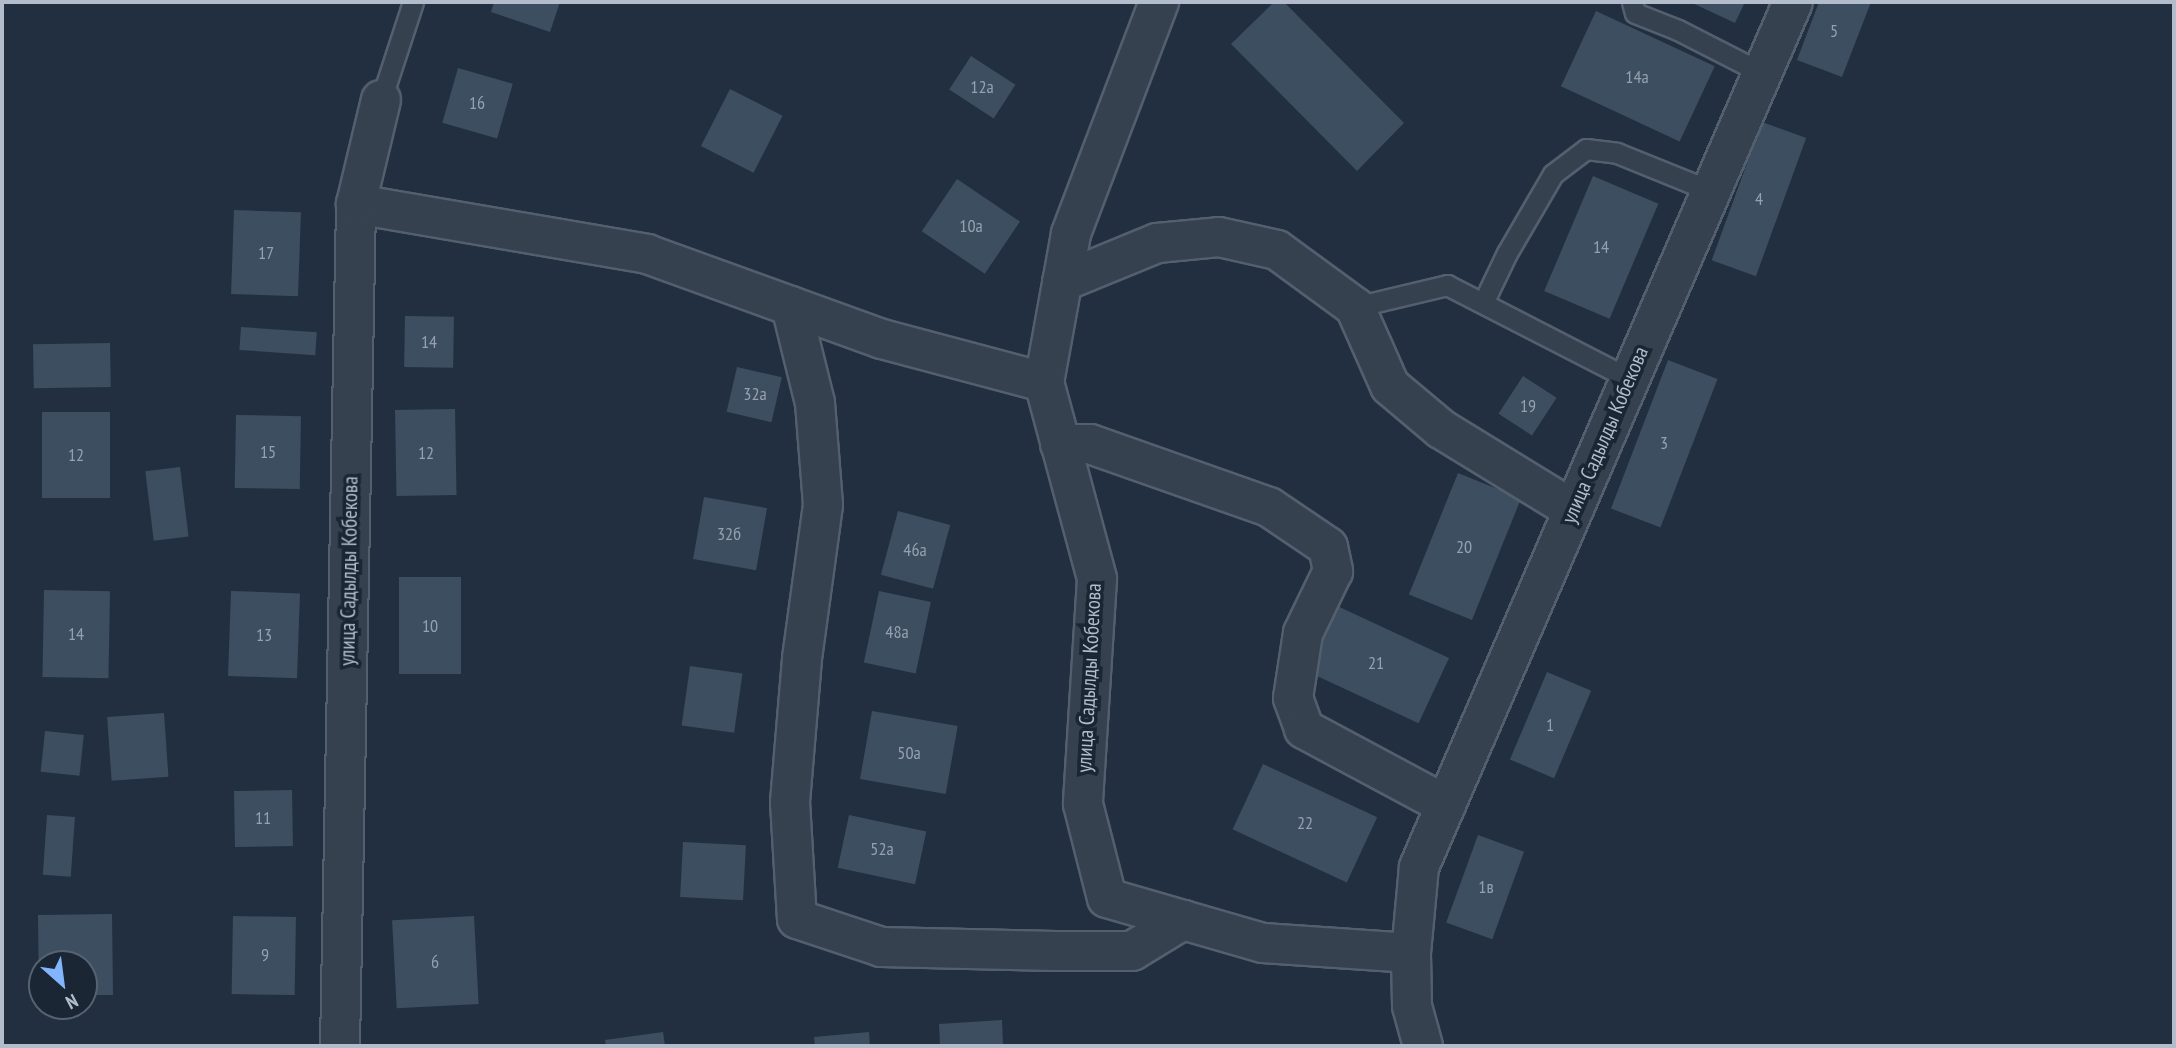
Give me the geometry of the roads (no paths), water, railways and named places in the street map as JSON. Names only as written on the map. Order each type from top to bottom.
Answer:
[{"type":"street","name":"улица Садылды Кобекова","points":[[1159,2],[1071,234],[1044,382],[1097,579],[1083,804],[1107,898],[1263,943],[1411,953]]},
{"type":"street","name":"улица Садылды Кобекова","points":[[1423,1046],[1412,1006],[1411,953],[1419,867],[1793,2]]},
{"type":"street","name":"улица Садылды Кобекова","points":[[340,1046],[356,204],[382,100]]},
{"type":"street","points":[[356,204],[647,254],[882,339],[1044,382]]},
{"type":"street","points":[[1062,282],[1157,243],[1219,237],[1277,250],[1355,307],[1390,386],[1440,429],[1573,510]]},
{"type":"street","points":[[791,306],[815,402],[823,505],[802,659],[790,802],[797,919],[881,947],[1055,951],[1132,951],[1183,920]]},
{"type":"street","points":[[1060,444],[1090,444],[1269,507],[1328,547],[1333,571],[1303,633],[1293,698],[1304,729],[1446,805]]},
{"type":"lane","points":[[382,100],[413,2]]},
{"type":"lane","points":[[1632,2],[1635,13],[1678,30],[1762,73]]},
{"type":"lane","points":[[1483,303],[1507,253],[1553,174],[1586,149],[1617,153],[1711,191]]},
{"type":"lane","points":[[1355,307],[1447,285],[1630,379]]}]
